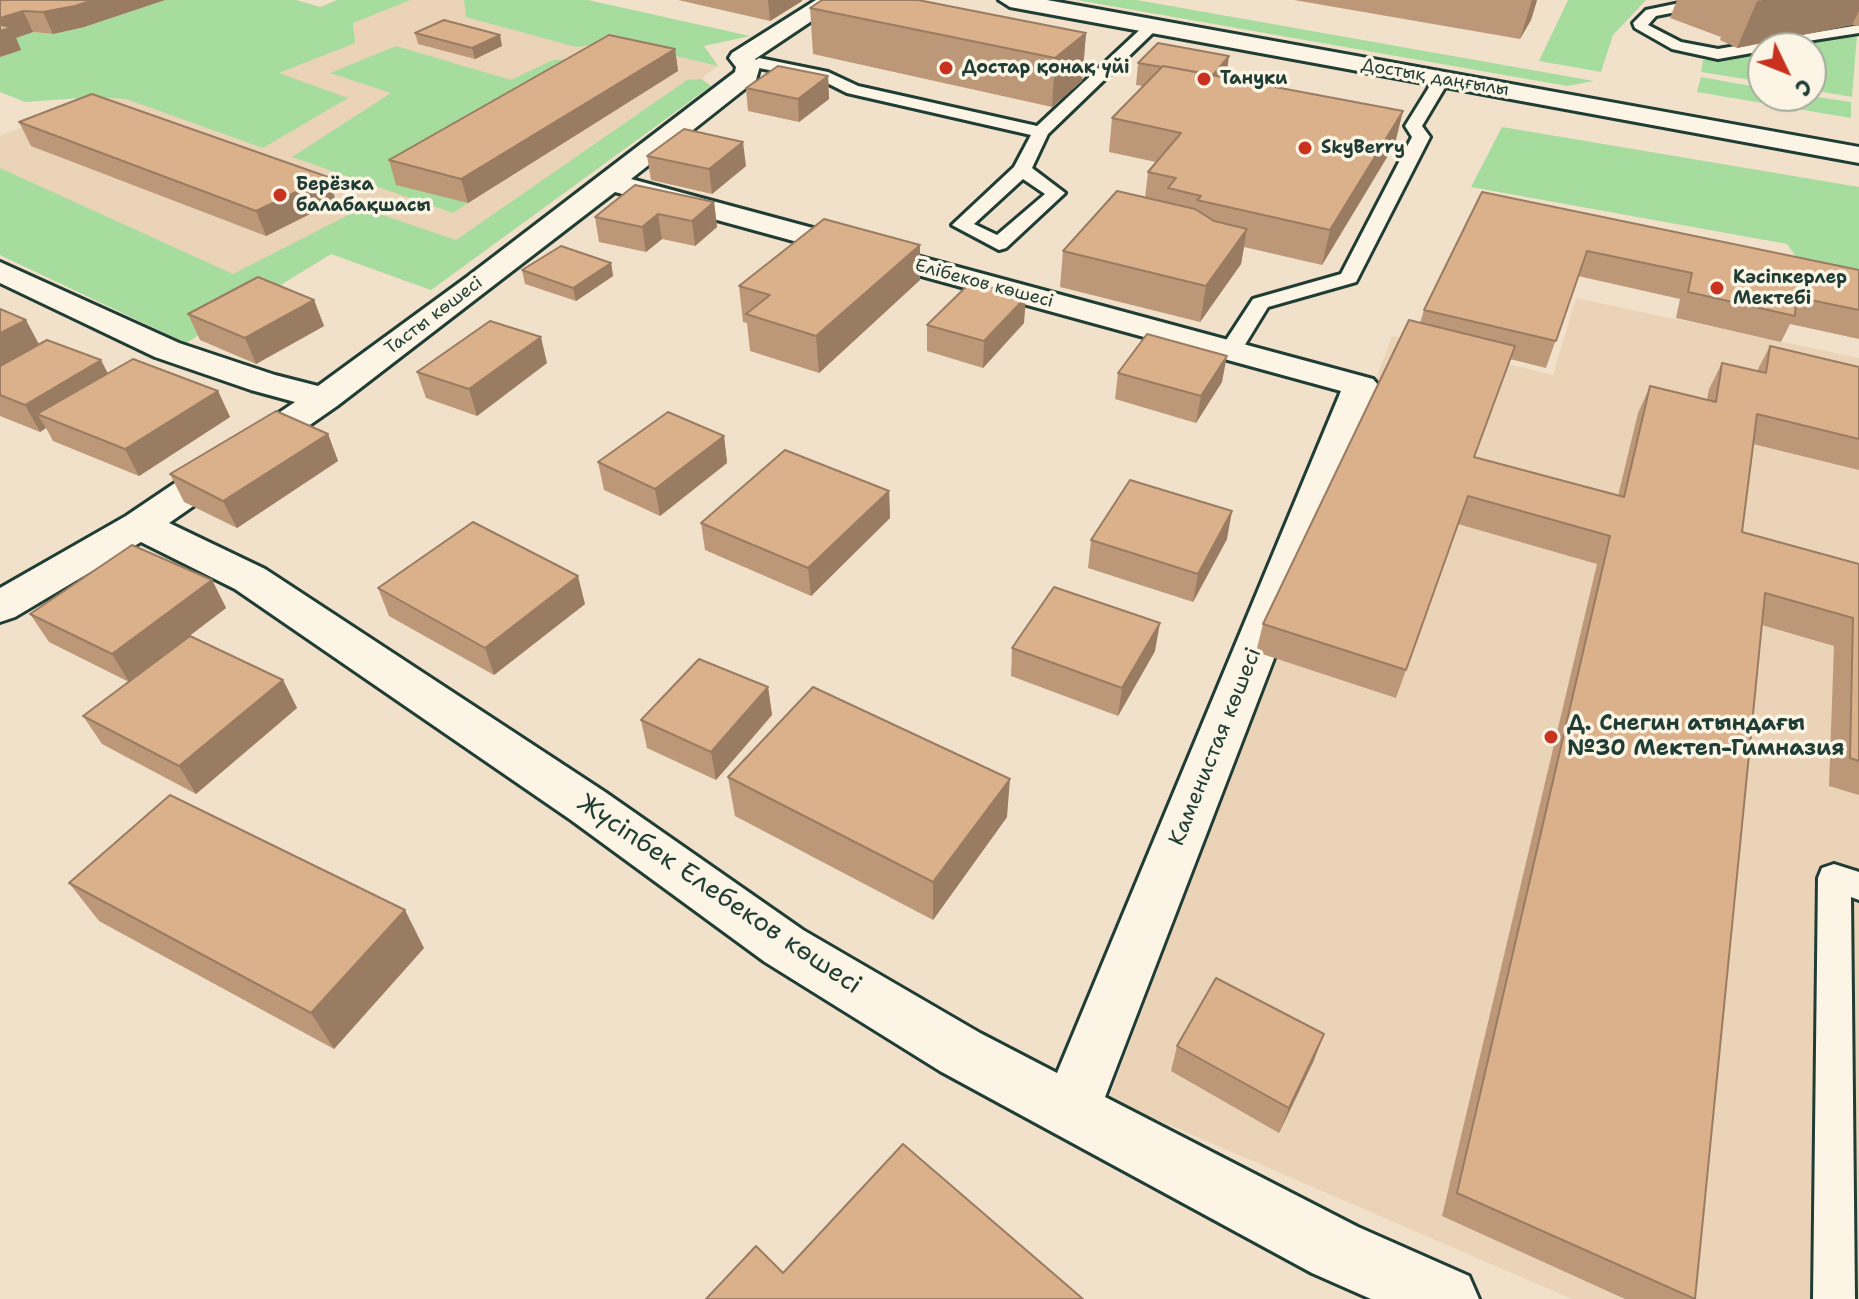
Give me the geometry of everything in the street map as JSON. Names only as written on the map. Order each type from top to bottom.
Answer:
[{"type":"street","name":"Тасты көшесі","points":[[0,607],[140,525],[324,398],[478,284],[747,75],[748,66],[741,58],[832,0]]},
{"type":"street","name":"Достық даңғылы","points":[[1010,0],[1859,155]]},
{"type":"street","name":"Елібеков көшесі","points":[[608,181],[1361,386]]},
{"type":"street","points":[[0,271],[167,350],[263,383],[324,398]]},
{"type":"street","name":"Каменистая көшесі","points":[[1071,1109],[1361,386]]},
{"type":"street","name":"Жүсіпбек Елебеков көшесі","points":[[140,525],[250,579],[588,806],[784,946],[960,1052],[1335,1250],[1446,1299]]},
{"type":"lane","points":[[1716,0],[1651,13],[1640,23],[1642,28],[1677,46],[1718,54],[1859,29]]},
{"type":"lane","points":[[1022,170],[1056,193],[999,244],[962,225],[1022,170],[1041,132],[1152,26]]},
{"type":"lane","points":[[759,63],[828,77],[853,90],[1041,132]]},
{"type":"lane","points":[[1230,351],[1260,303],[1349,278],[1421,137],[1413,126],[1442,79]]},
{"type":"lane","points":[[1834,1299],[1834,878],[1859,886]]},
{"type":"shaded area","name":"Берёзка балабақшасы","points":[[337,0],[542,0],[696,37],[718,66],[702,78],[711,86],[431,290],[331,254],[186,343],[0,255],[0,136]]},
{"type":"shaded area","name":"Д. Снегин атындағы №30 Мектеп-Гимназия","points":[[1576,298],[1859,358],[1859,1299],[1572,1299],[1109,1099],[1392,336],[1553,375]]},
{"type":"green space","points":[[165,0],[296,0],[321,7],[337,0],[410,0],[353,23],[355,43],[279,73],[348,98],[263,148],[126,99],[96,97],[25,102],[0,92],[0,57],[20,50],[2,43],[33,32],[53,34],[84,27]]},
{"type":"green space","points":[[464,0],[588,0],[750,36],[704,46],[718,66],[618,42],[576,47],[466,17]]},
{"type":"green space","points":[[1077,0],[1137,0],[1594,81],[1567,86]]},
{"type":"green space","points":[[1568,0],[1646,0],[1613,35],[1601,72],[1539,61]]},
{"type":"green space","points":[[1857,35],[1852,97],[1827,93],[1827,40]]},
{"type":"green space","points":[[396,46],[511,80],[553,60],[613,58],[468,203],[453,213],[292,157],[391,93],[330,73]]},
{"type":"green space","points":[[1747,56],[1747,79],[1701,72],[1703,60]]},
{"type":"green space","points":[[1701,77],[1747,85],[1747,100],[1697,92]]},
{"type":"green space","points":[[701,79],[711,86],[431,290],[331,254],[186,343],[0,255],[0,168],[233,274],[362,208],[456,240],[687,80]]},
{"type":"green space","points":[[1827,98],[1851,102],[1851,118],[1815,112],[1827,112]]},
{"type":"green space","points":[[1502,127],[1859,187],[1859,283],[1807,272],[1787,244],[1471,187]]},
{"type":"building","points":[[0,0],[93,0],[43,12],[23,11],[0,18]]},
{"type":"building","points":[[822,0],[918,0],[1086,33],[1055,58],[810,8]]},
{"type":"building","points":[[444,20],[500,35],[472,48],[415,33]]},
{"type":"building","points":[[609,35],[675,49],[461,179],[389,160]]},
{"type":"building","points":[[1158,43],[1229,56],[1213,75],[1138,63]]},
{"type":"building","points":[[778,66],[828,76],[798,99],[746,88]]},
{"type":"building","points":[[1163,66],[1403,111],[1330,230],[1197,200],[1201,196],[1168,188],[1176,178],[1148,172],[1181,133],[1112,118]]},
{"type":"building","points":[[92,94],[328,177],[256,211],[19,122]]},
{"type":"building","points":[[684,129],[743,142],[709,169],[647,156]]},
{"type":"building","points":[[635,185],[714,202],[692,221],[658,214],[642,227],[595,217]]},
{"type":"building","points":[[1117,191],[1195,209],[1214,221],[1247,229],[1206,286],[1063,251]]},
{"type":"building","name":"Кәсіпкерлер Мектебі","points":[[1482,192],[1859,270],[1859,310],[1796,297],[1795,316],[1688,292],[1692,273],[1587,251],[1556,341],[1424,310]]},
{"type":"building","points":[[824,219],[920,245],[816,336],[746,314],[770,295],[739,286]]},
{"type":"building","points":[[561,246],[611,263],[573,288],[522,270]]},
{"type":"building","points":[[258,277],[314,300],[245,338],[188,314]]},
{"type":"building","points":[[971,282],[1026,297],[984,341],[927,325]]},
{"type":"building","points":[[0,309],[26,320],[0,333]]},
{"type":"building","points":[[1409,320],[1515,346],[1474,457],[1624,497],[1650,386],[1716,402],[1722,363],[1766,373],[1770,346],[1859,367],[1859,439],[1757,414],[1742,532],[1859,564],[1859,761],[1850,758],[1853,618],[1765,593],[1695,1299],[1457,1193],[1610,536],[1468,496],[1406,670],[1263,624]]},
{"type":"building","points":[[490,321],[541,337],[469,389],[417,372]]},
{"type":"building","points":[[1147,334],[1227,356],[1201,396],[1118,373]]},
{"type":"building","points":[[47,340],[101,360],[25,405],[0,395],[0,366]]},
{"type":"building","points":[[133,359],[218,391],[125,449],[37,414]]},
{"type":"building","points":[[276,411],[328,434],[223,501],[170,474]]},
{"type":"building","points":[[668,412],[724,436],[655,489],[598,462]]},
{"type":"building","points":[[785,450],[889,491],[808,568],[701,523]]},
{"type":"building","points":[[1130,480],[1232,511],[1198,574],[1091,540]]},
{"type":"building","points":[[473,522],[578,576],[485,648],[378,588]]},
{"type":"building","points":[[132,545],[212,580],[112,654],[30,614]]},
{"type":"building","points":[[1054,587],[1160,623],[1122,688],[1012,648]]},
{"type":"building","points":[[190,636],[283,680],[179,766],[83,716]]},
{"type":"building","points":[[699,659],[768,687],[711,752],[641,720]]},
{"type":"building","points":[[813,687],[1010,779],[933,882],[728,777]]},
{"type":"building","points":[[170,795],[405,910],[311,1013],[69,883]]},
{"type":"building","points":[[1216,978],[1324,1034],[1289,1108],[1177,1046]]},
{"type":"building","points":[[903,1144],[1083,1299],[706,1299],[756,1246],[783,1273]]},
{"type":"place","name":"Достар қонақ үйі","points":[[946,68]]},
{"type":"place","name":"Тануки","points":[[1204,79]]},
{"type":"place","name":"SkyBerry","points":[[1305,148]]},
{"type":"place","name":"Берёзка балабақшасы","points":[[280,195]]},
{"type":"place","name":"Кәсіпкерлер Мектебі","points":[[1717,288]]},
{"type":"place","name":"Д. Снегин атындағы №30 Мектеп-Гимназия","points":[[1551,737]]}]
